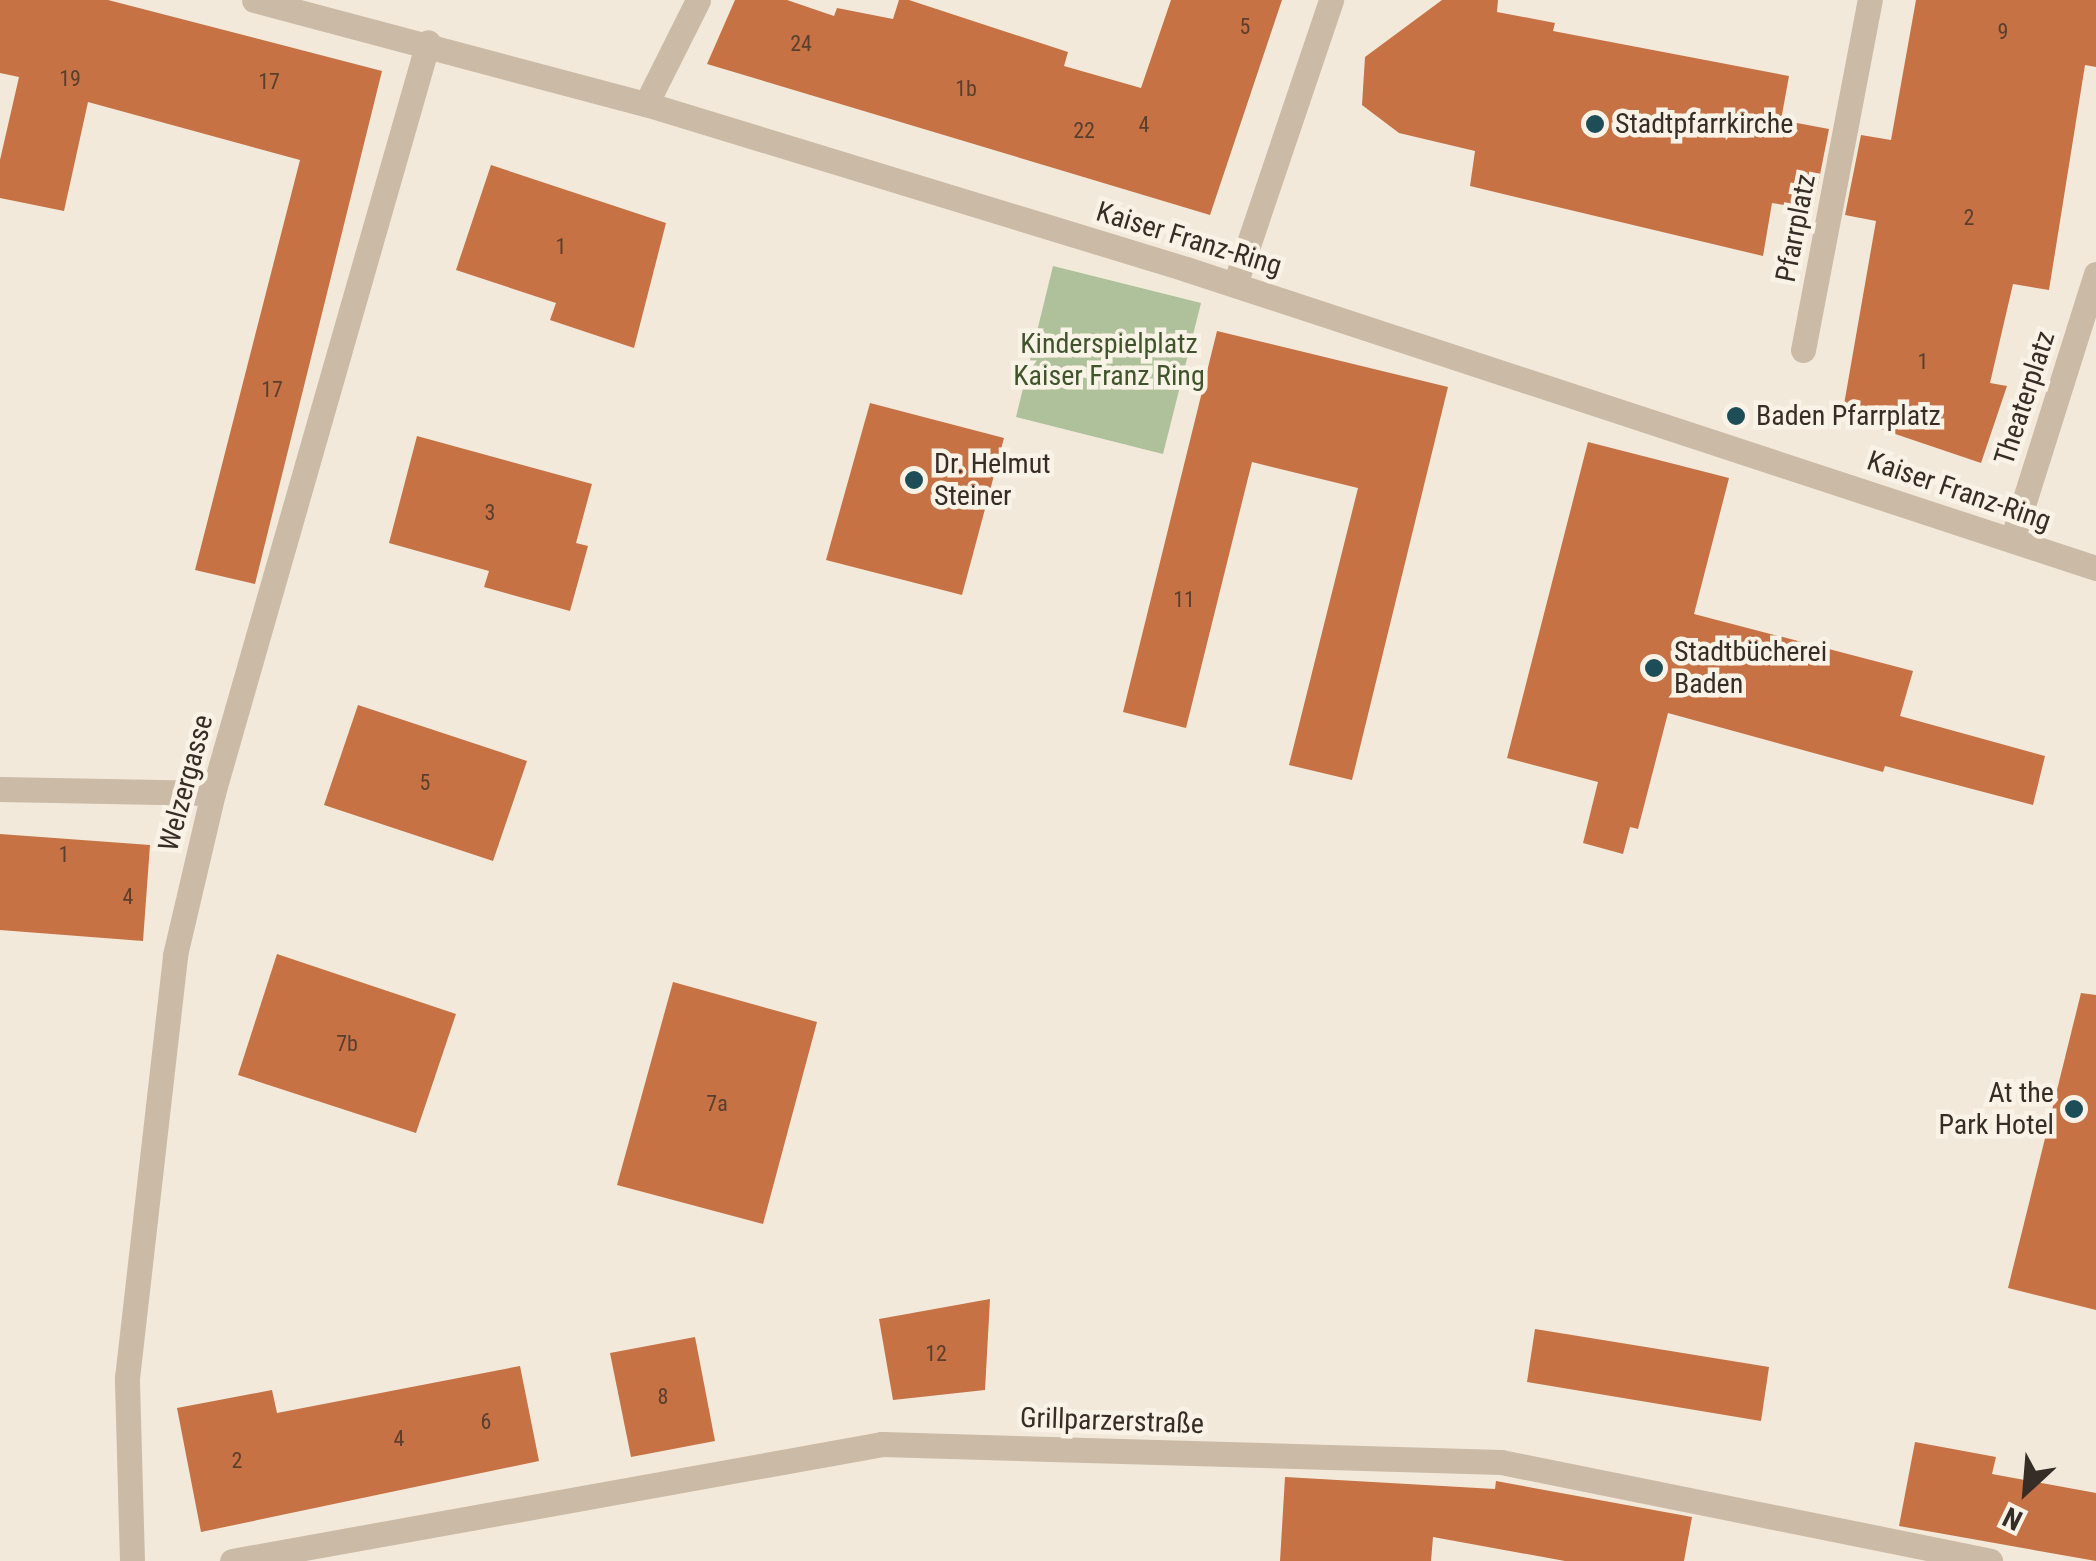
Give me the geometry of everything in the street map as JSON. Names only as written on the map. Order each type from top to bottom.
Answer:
[{"type":"street","name":"Kaiser Franz-Ring","points":[[254,0],[428,42],[646,104],[1235,284],[2096,568]]},
{"type":"street","points":[[646,104],[698,0]]},
{"type":"street","points":[[1235,284],[1331,0]]},
{"type":"street","name":"Pfarrplatz","points":[[1803,350],[1870,0]]},
{"type":"street","name":"Welzergasse","points":[[132,1561],[127,1378],[176,955],[212,793],[428,42]]},
{"type":"street","name":"Theaterplatz","points":[[2012,540],[2096,274]]},
{"type":"street","points":[[0,789],[212,793]]},
{"type":"street","name":"Grillparzerstraße","points":[[232,1561],[882,1444],[1502,1462],[1990,1561]]},
{"type":"green space","name":"Kinderspielplatz Kaiser Franz Ring","points":[[1053,266],[1201,303],[1163,454],[1016,417]]},
{"type":"building","points":[[0,0],[108,0],[382,71],[255,584],[195,570],[300,160],[88,102],[64,211],[0,198],[0,160],[19,77],[0,73]]},
{"type":"building","points":[[735,0],[787,0],[834,16],[837,8],[893,19],[899,0],[909,0],[1068,52],[1064,66],[1141,88],[1171,0],[1282,0],[1210,215],[707,64]]},
{"type":"building","name":"Stadtpfarrkirche","points":[[1442,0],[1498,0],[1497,12],[1555,23],[1553,31],[1789,76],[1781,120],[1829,129],[1813,210],[1772,203],[1763,256],[1470,186],[1475,151],[1399,133],[1362,105],[1365,57]]},
{"type":"building","points":[[1916,0],[2096,0],[2096,67],[2085,65],[2049,290],[2013,284],[1990,383],[2007,386],[1981,463],[1842,416],[1876,221],[1845,215],[1861,135],[1891,140]]},
{"type":"building","points":[[491,165],[666,223],[634,348],[550,320],[556,303],[456,270]]},
{"type":"building","points":[[1217,331],[1448,387],[1352,780],[1289,765],[1358,488],[1252,462],[1186,728],[1123,712]]},
{"type":"building","points":[[870,403],[1004,438],[962,595],[826,560]]},
{"type":"building","points":[[417,436],[592,484],[576,543],[588,546],[570,611],[484,587],[489,571],[389,543]]},
{"type":"building","points":[[1588,442],[1729,478],[1694,614],[1913,671],[1900,716],[2045,756],[2033,805],[1885,766],[1883,772],[1668,713],[1638,829],[1630,827],[1623,854],[1583,843],[1598,782],[1507,758]]},
{"type":"building","points":[[358,705],[527,761],[493,861],[324,805]]},
{"type":"building","points":[[0,834],[150,845],[143,941],[0,930]]},
{"type":"building","points":[[277,954],[456,1014],[416,1133],[238,1075]]},
{"type":"building","points":[[673,982],[817,1022],[763,1224],[617,1185]]},
{"type":"building","name":"At the Park Hotel","points":[[2081,993],[2096,995],[2096,1310],[2008,1288]]},
{"type":"building","points":[[990,1299],[985,1390],[893,1400],[879,1319]]},
{"type":"building","points":[[1535,1329],[1769,1367],[1761,1421],[1527,1382]]},
{"type":"building","points":[[695,1337],[715,1441],[631,1457],[610,1353]]},
{"type":"building","points":[[520,1366],[539,1461],[201,1532],[177,1408],[272,1390],[277,1413]]},
{"type":"building","points":[[1915,1442],[1996,1457],[1992,1474],[2096,1493],[2096,1561],[1899,1526]]},
{"type":"building","points":[[1285,1477],[1495,1489],[1496,1481],[1692,1517],[1684,1561],[1565,1561],[1433,1537],[1431,1561],[1280,1561]]},
{"type":"place","name":"Stadtpfarrkirche","points":[[1595,124]]},
{"type":"place","name":"Baden Pfarrplatz","points":[[1736,416]]},
{"type":"place","name":"Dr. Helmut Steiner","points":[[914,480]]},
{"type":"place","name":"Stadtbücherei Baden","points":[[1654,668]]},
{"type":"place","name":"At the Park Hotel","points":[[2074,1109]]}]
